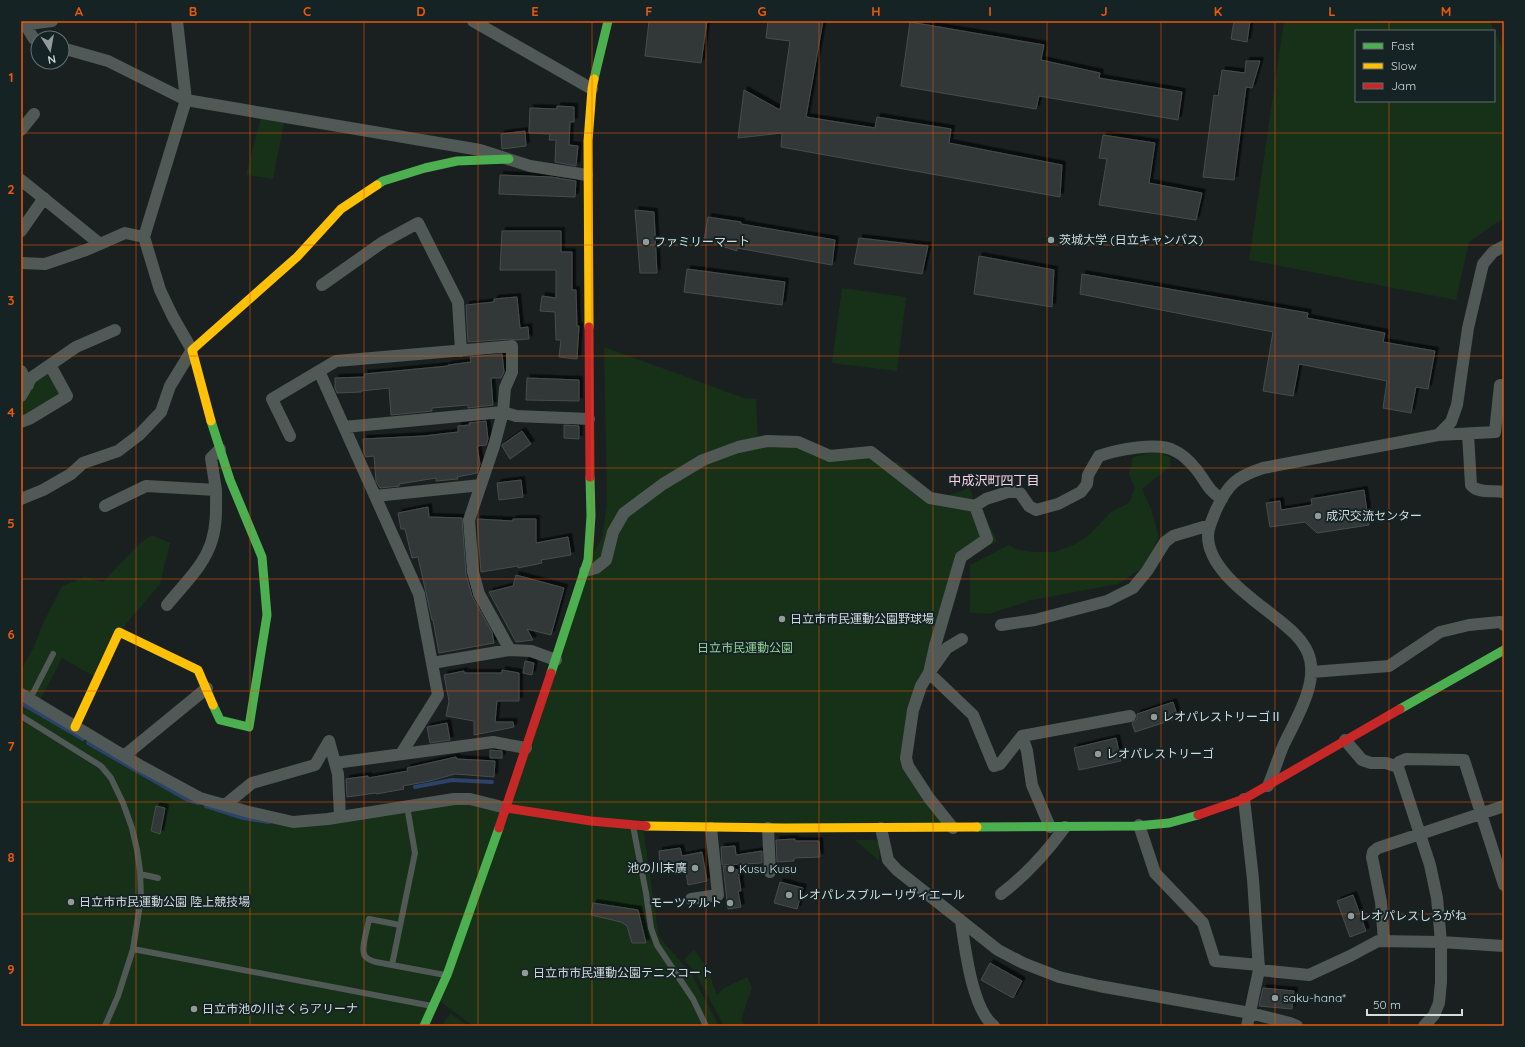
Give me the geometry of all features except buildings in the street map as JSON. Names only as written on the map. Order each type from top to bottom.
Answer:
[{"type":"street","points":[[23,24],[52,21]]},
{"type":"street","points":[[75,727],[119,632],[198,670],[220,720],[249,727],[267,615],[262,557],[249,527],[212,426],[192,350],[173,317],[160,290],[144,237],[186,100],[177,21]]},
{"type":"street","points":[[473,21],[592,89]]},
{"type":"street","points":[[424,1026],[434,1007],[506,808],[588,560],[591,531],[587,175],[588,141],[592,89],[608,21]]},
{"type":"street","points":[[23,24],[30,34]]},
{"type":"street","points":[[70,50],[108,61],[186,100],[480,150],[530,166],[587,175]]},
{"type":"street","points":[[21,130],[34,114]]},
{"type":"street","points":[[21,500],[43,490],[71,474],[83,463],[118,451],[139,435],[161,412],[170,386],[192,350],[297,256],[341,209],[382,181],[425,168],[457,161],[509,159]]},
{"type":"street","points":[[21,180],[100,244]]},
{"type":"street","points":[[21,231],[44,198]]},
{"type":"street","points":[[322,285],[383,242],[418,223],[458,302],[461,351]]},
{"type":"street","points":[[21,263],[46,264],[86,250],[125,233],[144,237]]},
{"type":"street","points":[[1438,435],[1451,422],[1457,405],[1468,328],[1483,264],[1493,252],[1504,246]]},
{"type":"street","points":[[21,396],[32,378],[50,365],[76,347],[115,330]]},
{"type":"street","points":[[290,436],[272,399],[336,361],[512,346],[512,372],[506,388],[503,412],[494,446],[470,520],[473,572],[479,594],[510,650]]},
{"type":"street","points":[[21,422],[29,419],[67,396],[50,365]]},
{"type":"street","points":[[21,371],[28,384]]},
{"type":"street","points":[[319,371],[419,594],[438,695],[401,754]]},
{"type":"street","points":[[1268,786],[1284,745],[1302,708],[1312,672],[1308,653],[1297,636],[1241,588],[1222,570],[1213,557],[1210,550],[1208,535],[1210,525],[1222,499],[1234,481],[1248,473],[1263,468],[1438,435],[1495,432],[1500,385],[1504,384]]},
{"type":"street","points":[[344,427],[503,412],[516,416],[589,419]]},
{"type":"street","points":[[1468,434],[1472,485],[1474,489],[1480,491],[1504,492]]},
{"type":"street","points":[[585,571],[596,568],[606,560],[613,532],[624,513],[663,484],[703,460],[738,447],[767,441],[798,442],[830,456],[871,452],[930,498],[975,506],[986,500],[1011,491],[1020,493],[1030,506],[1036,510],[1058,504],[1081,492],[1087,484],[1088,475],[1099,456],[1115,451],[1156,446],[1174,450],[1196,469],[1213,494],[1222,499]]},
{"type":"street","points":[[167,605],[197,568],[210,546],[216,516],[216,490],[211,458],[220,449]]},
{"type":"street","points":[[375,496],[481,485]]},
{"type":"street","points":[[105,506],[146,486],[216,490]]},
{"type":"street","points":[[929,673],[935,646],[961,557],[987,539],[975,506]]},
{"type":"street","points":[[1001,625],[1035,620],[1107,601],[1133,588],[1148,571],[1165,542],[1173,536],[1210,525]]},
{"type":"street","points":[[1312,672],[1388,666],[1440,632],[1469,625],[1500,622],[1504,625]]},
{"type":"street","points":[[953,828],[929,798],[908,766],[906,758],[913,710],[921,686],[947,648],[962,639]]},
{"type":"street","points":[[432,663],[510,650],[531,651],[556,660]]},
{"type":"street","points":[[25,696],[124,756],[200,798],[249,812],[293,822],[340,817],[454,799],[470,799],[506,808],[591,822],[632,826],[711,828],[953,828],[1139,825],[1169,823],[1208,813],[1244,799],[1504,650]]},
{"type":"street","points":[[929,673],[973,715],[994,766],[1000,764],[1022,736],[1130,716]]},
{"type":"street","points":[[124,756],[207,688]]},
{"type":"street","points":[[1022,736],[1027,751],[1032,785],[1050,827]]},
{"type":"street","points":[[1345,740],[1362,760],[1371,763],[1386,763],[1398,767]]},
{"type":"street","points":[[225,805],[252,783],[315,765],[329,741],[338,774],[340,817]]},
{"type":"street","points":[[335,763],[492,742],[526,748]]},
{"type":"street","points":[[1424,1026],[1434,1015],[1440,1003],[1441,942],[1437,898],[1430,865],[1398,767],[1399,762],[1406,760],[1464,760],[1504,885]]},
{"type":"street","points":[[1244,799],[1253,879],[1259,967],[1247,1026]]},
{"type":"street","points":[[1384,941],[1381,902],[1372,857],[1373,852],[1378,848],[1504,806]]},
{"type":"street","points":[[1139,825],[1155,873],[1203,923],[1215,961],[1309,975],[1350,956],[1378,940],[1504,946]]},
{"type":"street","points":[[1001,894],[1029,871],[1055,842],[1065,827]]},
{"type":"street","points":[[691,899],[718,895],[711,828]]},
{"type":"street","points":[[768,828],[770,872]]},
{"type":"street","points":[[881,828],[888,860],[897,870],[998,950],[1023,963],[1059,977],[1099,986],[1250,1013],[1297,1026]]},
{"type":"street","points":[[961,921],[967,962],[979,1005],[989,1024]]},
{"type":"lane","points":[[25,696],[53,654]]},
{"type":"lane","points":[[21,716],[101,766],[111,778],[123,803],[132,828],[137,850],[141,898],[133,949],[118,996],[105,1026]]},
{"type":"lane","points":[[392,965],[415,853],[407,806]]},
{"type":"lane","points":[[632,826],[646,893],[651,928],[657,945],[693,999],[706,1026]]},
{"type":"lane","points":[[140,874],[158,878]]},
{"type":"lane","points":[[400,925],[369,919],[363,952],[365,956],[370,960],[446,975]]},
{"type":"lane","points":[[133,949],[434,1007]]},
{"type":"green space","points":[[1284,21],[1490,21],[1494,30],[1355,30],[1355,102],[1495,102],[1495,32],[1504,52],[1504,219],[1469,242],[1456,300],[1249,260]]},
{"type":"green space","points":[[261,117],[284,123],[273,179],[246,175]]},
{"type":"green space","points":[[842,288],[906,297],[897,371],[832,363]]},
{"type":"green space","name":"日立市民運動公園","points":[[604,347],[744,398],[756,399],[758,436],[766,443],[851,453],[898,462],[938,499],[970,488],[975,506],[981,509],[997,541],[965,559],[917,699],[908,766],[949,828],[643,827],[659,937],[690,972],[719,1026],[473,1026],[437,999],[424,1026],[21,1026],[21,670],[35,645],[42,625],[62,586],[85,577],[103,582],[140,543],[152,535],[170,543],[160,584],[119,632],[97,678],[62,658],[38,704],[200,798],[293,822],[454,799],[506,808],[588,560],[602,539],[607,503]]},
{"type":"green space","points":[[50,365],[67,396],[21,422],[21,396]]},
{"type":"green space","points":[[1156,452],[1170,457],[1171,466],[1142,489],[1151,509],[1159,537],[1146,565],[1118,584],[1032,600],[989,614],[970,613],[970,565],[1009,545],[1015,549],[1033,552],[1054,552],[1076,544],[1090,534],[1111,512],[1129,503],[1135,488],[1129,474],[1133,457]]},
{"type":"green space","points":[[855,840],[875,840],[879,844],[879,861]]},
{"type":"green space","points":[[694,950],[706,966],[717,995],[724,988],[747,977],[752,987],[741,1020],[745,1026],[724,1026],[694,971],[684,960]]},
{"type":"green space","points":[[450,1013],[468,1026],[442,1026]]},
{"type":"waterway","points":[[21,703],[83,739]]},
{"type":"waterway","points":[[88,743],[186,799],[198,803]]},
{"type":"waterway","points":[[415,787],[452,780],[492,782]]},
{"type":"waterway","points":[[206,806],[243,818],[269,822]]},
{"type":"traffic: fast","points":[[594,79],[608,21]]},
{"type":"traffic: fast","points":[[377,185],[383,181],[425,168],[457,161],[509,159]]},
{"type":"traffic: fast","points":[[211,421],[230,480],[262,557],[267,615],[249,727],[220,720],[213,705]]},
{"type":"traffic: fast","points":[[551,673],[588,560],[591,516],[590,477]]},
{"type":"traffic: fast","points":[[1400,709],[1504,650]]},
{"type":"traffic: fast","points":[[977,827],[1136,826],[1169,823],[1198,815]]},
{"type":"traffic: fast","points":[[424,1026],[447,975],[499,828]]},
{"type":"traffic: slow","points":[[589,327],[588,141],[594,79]]},
{"type":"traffic: slow","points":[[211,421],[192,350],[297,257],[341,209],[377,185]]},
{"type":"traffic: slow","points":[[75,727],[119,632],[198,670],[213,705]]},
{"type":"traffic: slow","points":[[646,826],[785,828],[977,827]]},
{"type":"traffic: jam","points":[[589,327],[590,477]]},
{"type":"traffic: jam","points":[[499,828],[551,673]]},
{"type":"traffic: jam","points":[[1198,815],[1244,799],[1400,709]]},
{"type":"traffic: jam","points":[[506,808],[591,821],[646,826]]},
{"type":"place","name":"茨城大学 (日立キャンパス)","points":[[1051,240]]},
{"type":"place","name":"ファミリーマート","points":[[646,242]]},
{"type":"place","name":"成沢交流センター","points":[[1318,516]]},
{"type":"place","name":"日立市市民運動公園野球場","points":[[782,619]]},
{"type":"place","name":"レオパレストリーゴⅡ","points":[[1154,717]]},
{"type":"place","name":"レオパレストリーゴ","points":[[1098,754]]},
{"type":"place","name":"池の川末廣","points":[[695,868]]},
{"type":"place","name":"Kusu Kusu","points":[[731,869]]},
{"type":"place","name":"レオパレスブルーリヴィエール","points":[[789,895]]},
{"type":"place","name":"日立市市民運動公園 陸上競技場","points":[[71,902]]},
{"type":"place","name":"モーツァルト","points":[[730,903]]},
{"type":"place","name":"レオパレスしろがね","points":[[1351,916]]},
{"type":"place","name":"日立市市民運動公園テニスコート","points":[[525,973]]},
{"type":"place","name":"saku-hana*","points":[[1275,998]]},
{"type":"place","name":"日立市池の川さくらアリーナ","points":[[194,1009]]},
{"type":"district","name":"中成沢町四丁目","points":[[994,480]]}]
